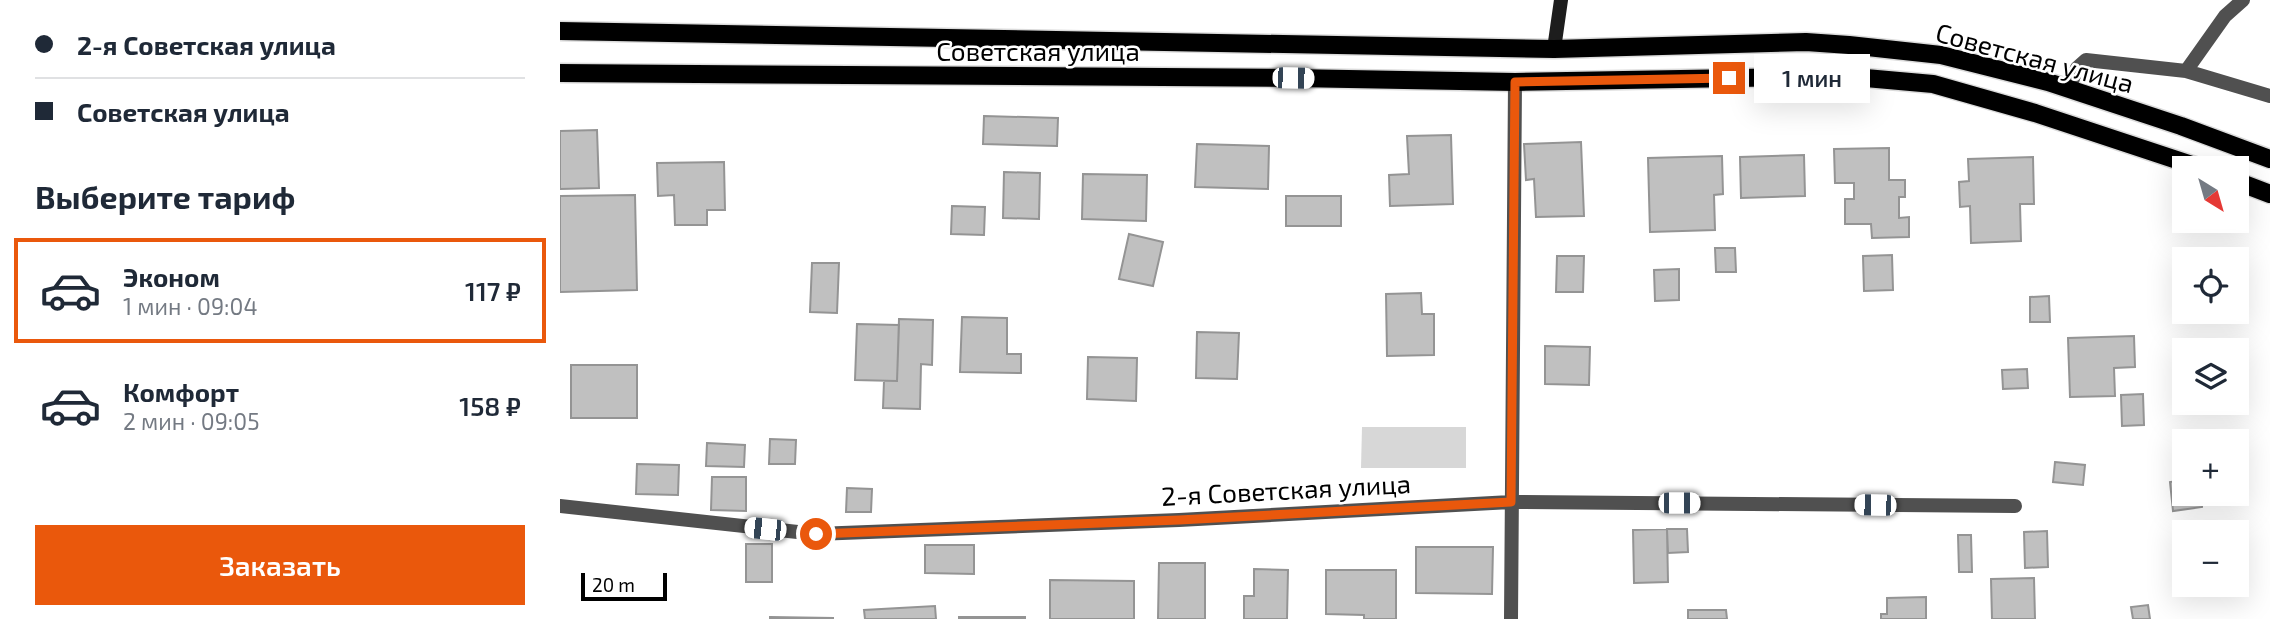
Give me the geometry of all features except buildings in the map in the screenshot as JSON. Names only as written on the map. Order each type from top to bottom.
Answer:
[{"type":"main road","name":"Советская улица","points":[[560,31],[1554,49],[1806,42],[1849,45],[1941,55],[2069,89],[2270,159]]},
{"type":"main road","name":"Советская улица","points":[[560,73],[1515,82],[1843,76],[1933,84],[2035,113],[2172,158]]},
{"type":"main road","points":[[2249,186],[2270,194]]},
{"type":"street","points":[[1554,49],[1561,0]]},
{"type":"street","points":[[2186,71],[2225,16],[2241,1]]},
{"type":"street","points":[[2069,89],[2077,68],[2086,60],[2186,71],[2270,96]]},
{"type":"street","points":[[1511,619],[1515,82]]},
{"type":"street","name":"2-я Советская улица","points":[[560,506],[816,534],[1179,520],[1511,502],[2015,506]]},
{"type":"shaded area","points":[[1362,427],[1466,427],[1466,468],[1361,468]]},
{"type":"route","points":[[816,534],[1179,520],[1511,502],[1515,82],[1729,78]]}]
